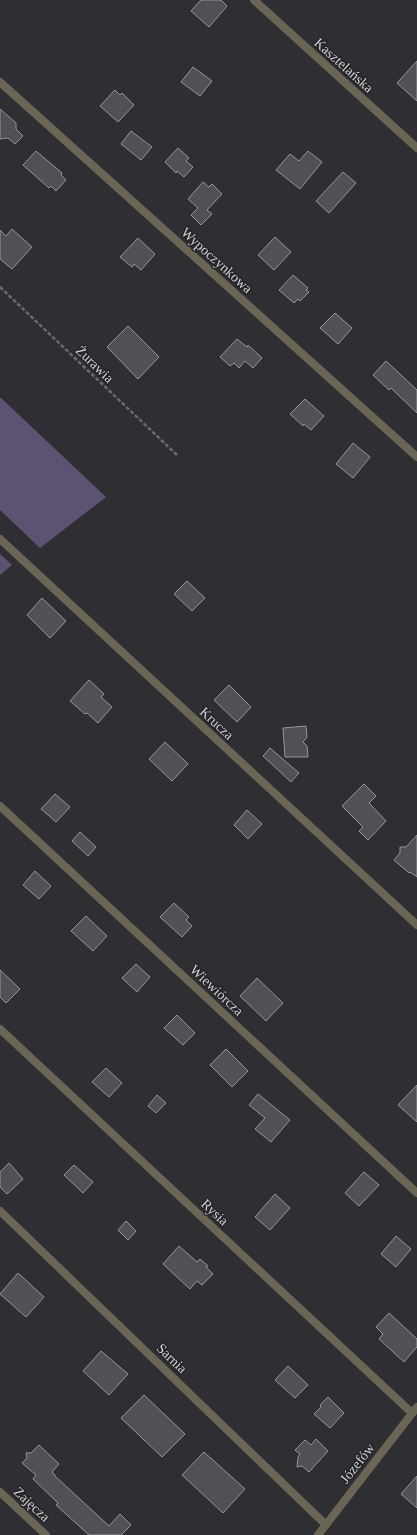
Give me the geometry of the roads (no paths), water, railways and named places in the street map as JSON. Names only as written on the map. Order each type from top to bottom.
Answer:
[{"type":"street","name":"Kasztelańska","points":[[254,0],[417,148]]},
{"type":"street","name":"Wypoczynkowa","points":[[0,82],[417,457]]},
{"type":"street","name":"Krucza","points":[[0,539],[417,925]]},
{"type":"street","name":"Wiewiórcza","points":[[0,806],[417,1194]]},
{"type":"street","name":"Rysia","points":[[0,1029],[415,1410]]},
{"type":"street","name":"Sarnia","points":[[0,1211],[326,1525]]},
{"type":"street","name":"Józefów","points":[[318,1535],[415,1410]]},
{"type":"street","name":"Zajęcza","points":[[0,1492],[46,1535]]}]
